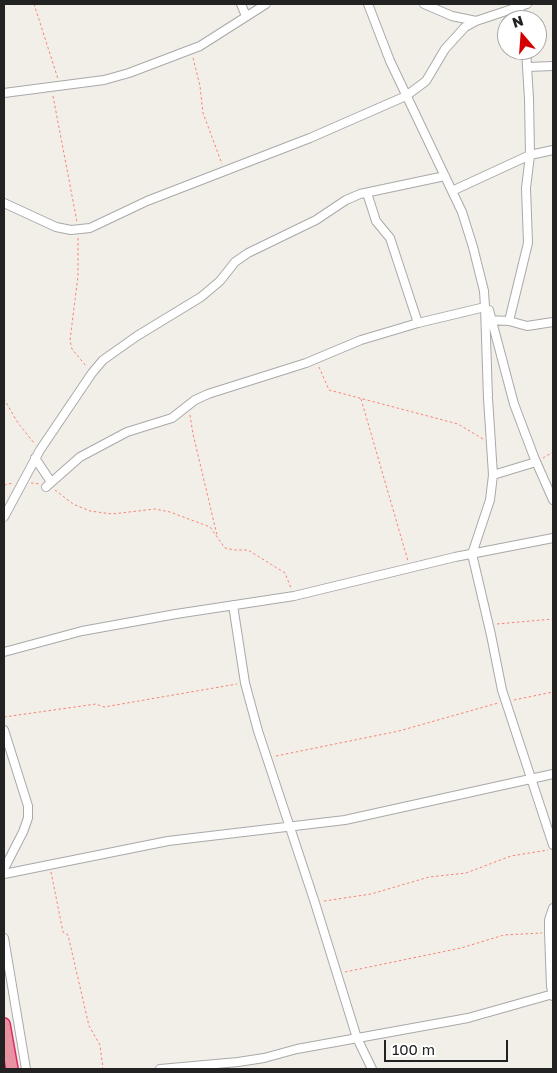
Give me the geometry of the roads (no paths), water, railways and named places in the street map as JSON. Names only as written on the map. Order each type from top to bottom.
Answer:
[{"type":"highway","points":[[4,1024],[12,1069]]},
{"type":"highway","points":[[4,1061],[5,1069]]},
{"type":"street","points":[[241,4],[246,16]]},
{"type":"street","points":[[4,93],[60,87],[112,78],[191,50],[218,36],[266,4]]},
{"type":"street","points":[[368,4],[390,61],[462,212],[484,291],[489,320],[490,443],[493,476],[490,500],[472,554],[506,701],[553,847]]},
{"type":"street","points":[[424,4],[452,16],[476,21]]},
{"type":"street","points":[[4,203],[56,227],[71,230],[90,228],[147,201],[310,138],[406,96],[426,82],[451,41],[465,27],[519,5],[527,4]]},
{"type":"street","points":[[509,321],[528,242],[526,188],[530,155],[530,99],[527,60]]},
{"type":"street","points":[[527,67],[553,66]]},
{"type":"street","points":[[452,191],[530,155],[553,150]]},
{"type":"street","points":[[4,517],[40,450],[92,373],[103,360],[201,297],[220,281],[235,262],[248,253],[316,220],[346,200],[367,193],[446,176]]},
{"type":"street","points":[[367,193],[376,221],[390,238],[418,323]]},
{"type":"street","points":[[484,291],[489,320],[514,404],[553,500]]},
{"type":"street","points":[[35,458],[48,485],[80,457],[127,432],[172,418],[195,400],[208,394],[315,359],[361,340],[418,323],[486,307]]},
{"type":"street","points":[[489,320],[509,321],[528,326],[553,322]]},
{"type":"street","points":[[493,476],[536,462]]},
{"type":"street","points":[[4,652],[82,631],[294,596],[472,554],[553,538]]},
{"type":"street","points":[[233,605],[245,683],[258,731],[316,903],[357,1038],[372,1069]]},
{"type":"street","points":[[4,730],[28,806],[28,818],[4,869]]},
{"type":"street","points":[[4,874],[168,841],[344,820],[553,774]]},
{"type":"street","points":[[160,1069],[264,1058],[297,1048],[468,1018],[553,995],[549,932],[553,910]]},
{"type":"street","points":[[4,938],[26,1069]]}]
